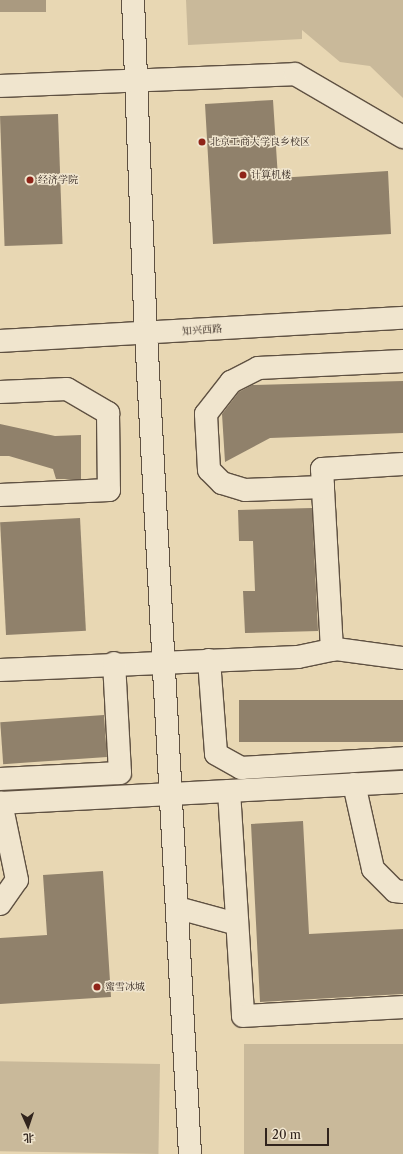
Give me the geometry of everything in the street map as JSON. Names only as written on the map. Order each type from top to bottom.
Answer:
[{"type":"street","points":[[132,0],[146,334],[166,662],[190,1154]]},
{"type":"street","points":[[0,86],[295,74],[403,137]]},
{"type":"street","name":"知兴西路","points":[[0,341],[146,334],[403,318]]},
{"type":"street","points":[[323,487],[245,490],[222,483],[209,470],[206,414],[231,382],[258,368],[403,361]]},
{"type":"street","points":[[0,392],[67,388],[108,413],[109,482],[109,490],[0,495]]},
{"type":"street","points":[[332,650],[322,469],[403,464]]},
{"type":"street","points":[[0,670],[298,657],[332,650],[403,658]]},
{"type":"street","points":[[209,660],[216,754],[241,768],[403,758]]},
{"type":"street","points":[[0,779],[120,773],[114,664]]},
{"type":"street","points":[[0,904],[17,880],[1,803],[403,782]]},
{"type":"street","points":[[354,784],[361,830],[373,870],[395,891],[403,892]]},
{"type":"street","points":[[229,791],[243,1016],[403,1007]]},
{"type":"street","points":[[178,908],[237,924]]},
{"type":"shaded area","points":[[0,0],[46,0],[46,12],[0,12]]},
{"type":"shaded area","points":[[186,0],[403,0],[403,98],[370,66],[340,62],[302,30],[302,39],[188,45]]},
{"type":"shaded area","points":[[244,1044],[403,1044],[403,1154],[244,1154]]},
{"type":"shaded area","points":[[0,1061],[160,1064],[158,1154],[0,1151]]},
{"type":"building","name":"计算机楼","points":[[273,100],[278,178],[388,171],[391,234],[213,244],[205,104]]},
{"type":"building","name":"经济学院","points":[[58,114],[63,244],[5,246],[0,116]]},
{"type":"building","points":[[403,381],[403,433],[270,438],[225,462],[222,414],[239,392],[252,385]]},
{"type":"building","points":[[0,424],[55,436],[81,435],[81,479],[56,479],[53,469],[9,456],[0,456]]},
{"type":"building","points":[[312,508],[318,631],[245,633],[243,591],[255,591],[253,541],[239,541],[238,510]]},
{"type":"building","points":[[80,518],[86,631],[6,635],[0,522]]},
{"type":"building","points":[[239,700],[403,700],[403,742],[239,742]]},
{"type":"building","points":[[104,715],[107,757],[3,764],[0,722]]},
{"type":"building","points":[[303,821],[309,934],[403,929],[403,994],[260,1002],[251,824]]},
{"type":"building","points":[[103,871],[111,997],[0,1004],[0,938],[47,935],[43,875]]},
{"type":"place","name":"北京工商大学良乡校区","points":[[202,142]]},
{"type":"place","name":"计算机楼","points":[[243,175]]},
{"type":"place","name":"经济学院","points":[[30,180]]},
{"type":"place","name":"蜜雪冰城","points":[[97,987]]}]
